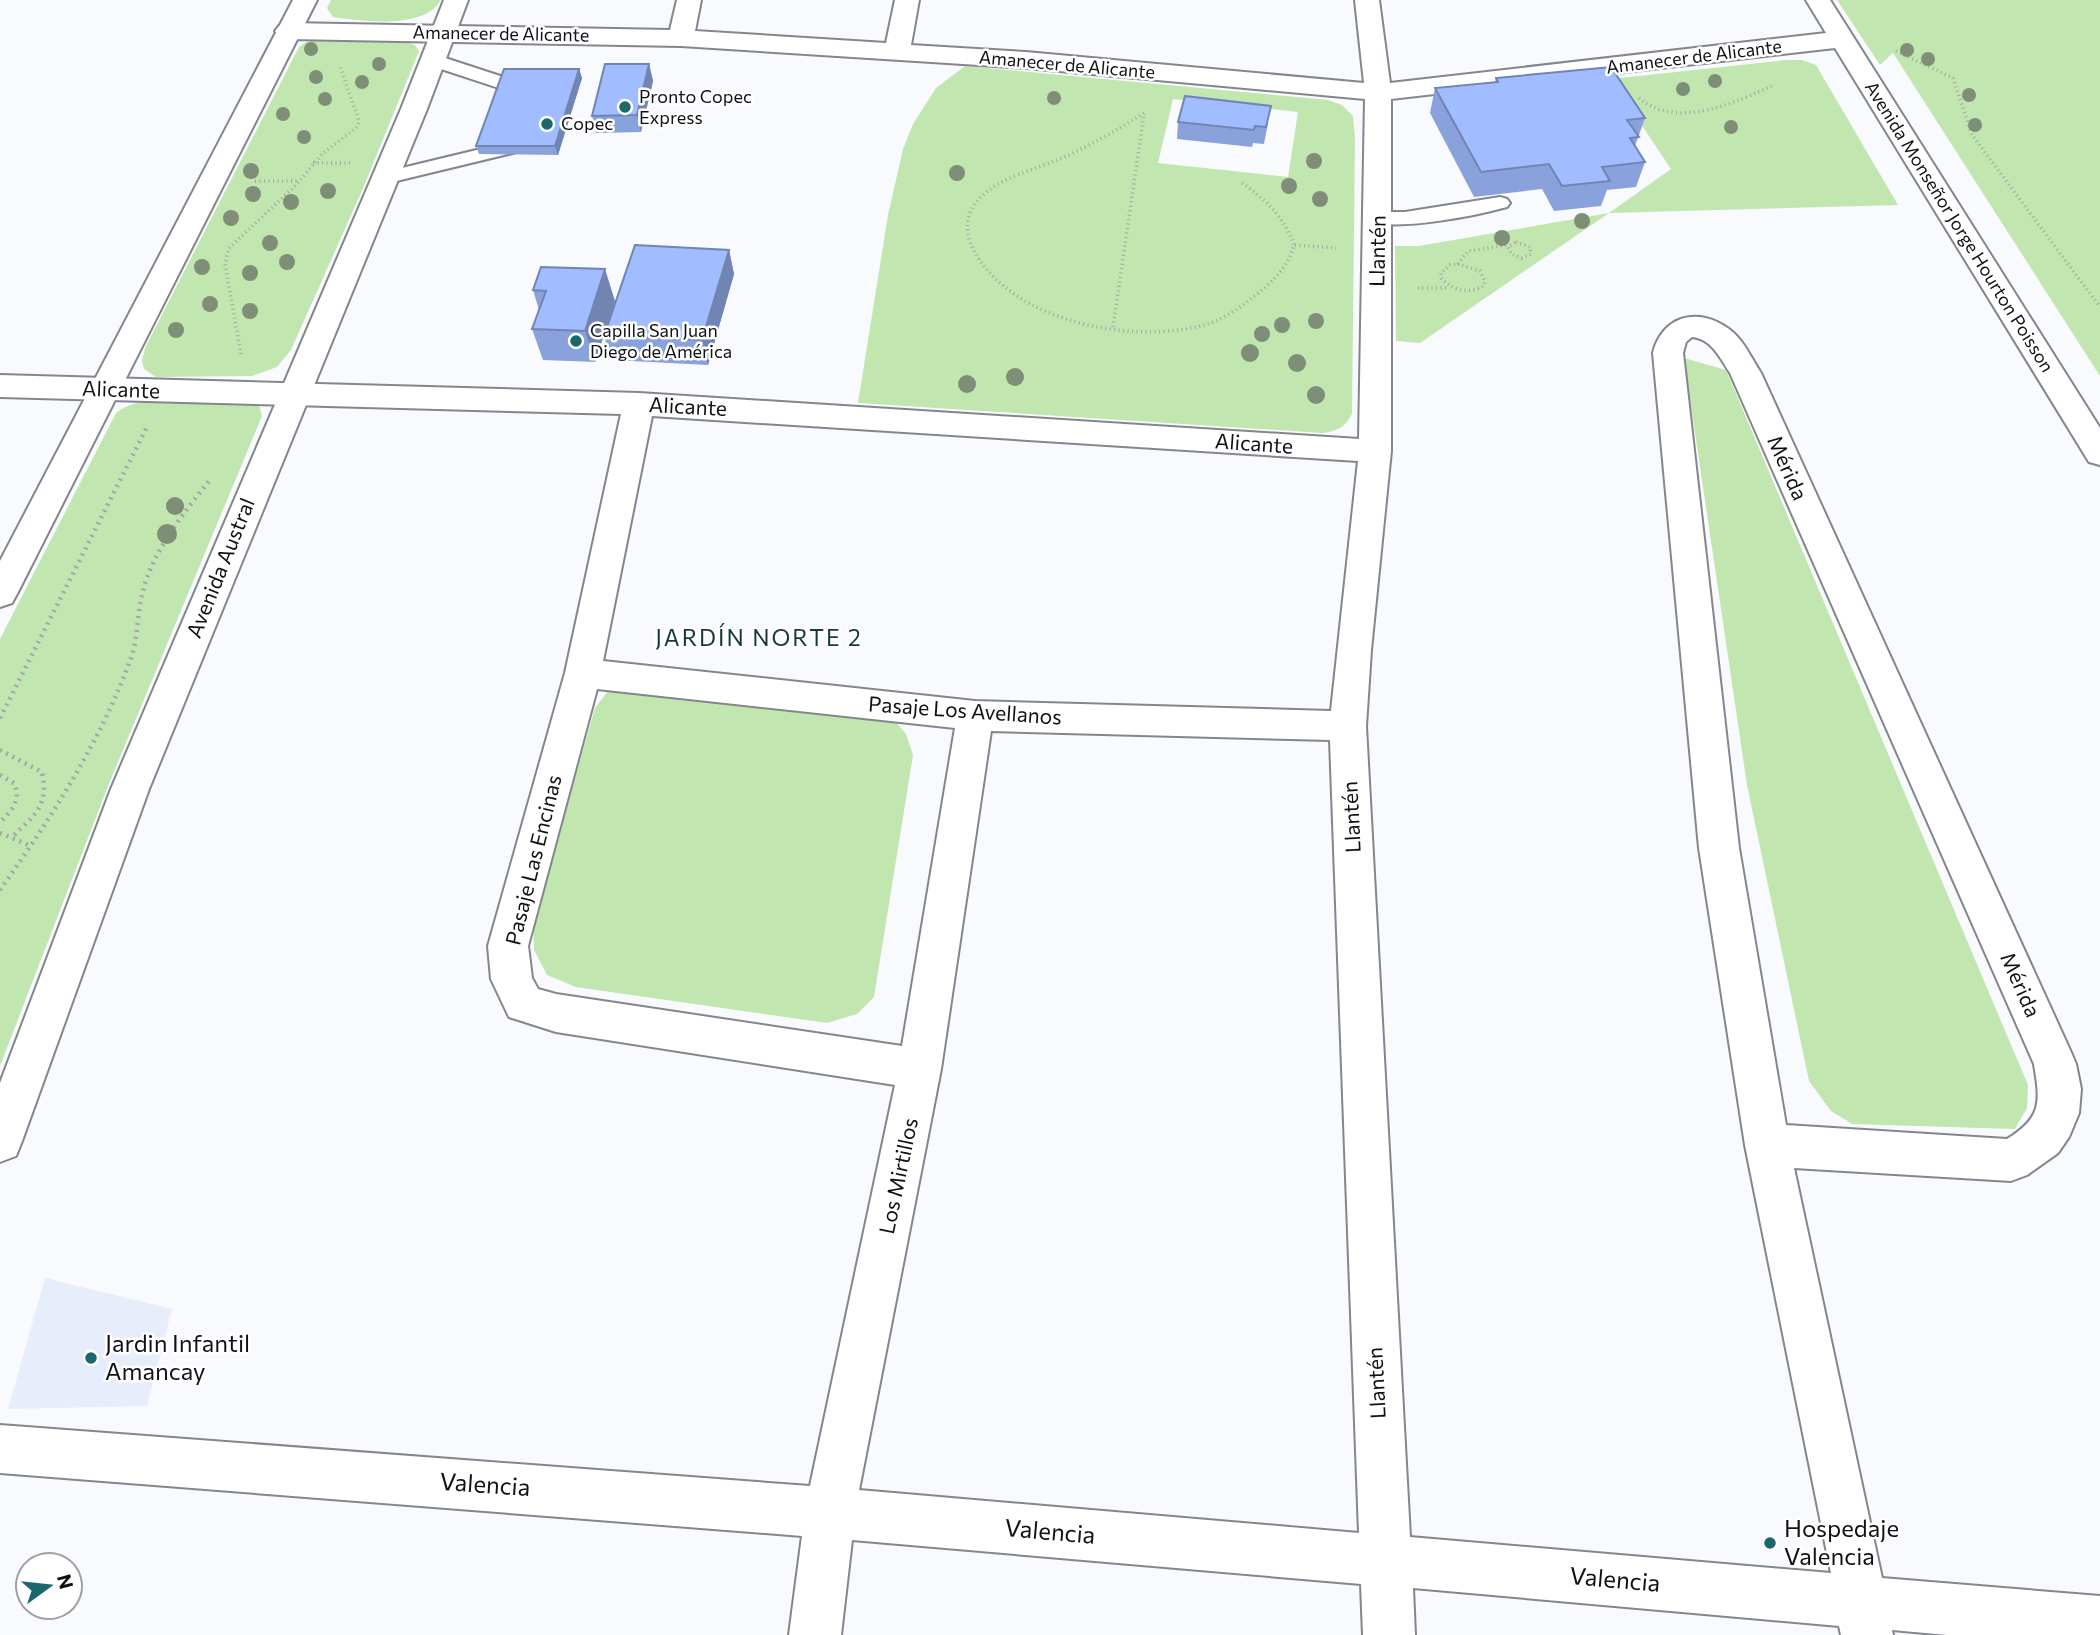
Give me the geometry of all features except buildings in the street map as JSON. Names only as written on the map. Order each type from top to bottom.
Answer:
[{"type":"street","points":[[0,594],[304,0]]},
{"type":"street","name":"Avenida Austral","points":[[0,1141],[130,789],[456,0]]},
{"type":"street","points":[[681,38],[689,0]]},
{"type":"street","points":[[897,52],[907,0]]},
{"type":"street","name":"Llantén","points":[[1367,0],[1378,92],[1375,451],[1353,650],[1348,726],[1389,1635]]},
{"type":"street","name":"Avenida Monseñor Jorge Hourton Poisson","points":[[1818,0],[2100,454]]},
{"type":"street","name":"Amanecer de Alicante","points":[[288,31],[328,31],[438,46],[681,38],[1026,61],[1378,92],[1846,44]]},
{"type":"street","name":"Mérida","points":[[1767,1145],[2011,1160],[2033,1149],[2049,1133],[2060,1103],[2055,1064],[1745,373],[1727,344],[1712,332],[1698,327],[1686,327],[1675,333],[1669,342],[1668,354],[1719,848],[1767,1145],[1849,1534],[1864,1619]]},
{"type":"street","name":"Alicante","points":[[0,386],[165,392],[294,392],[639,404],[1375,451]]},
{"type":"street","name":"Pasaje Las Encinas","points":[[639,404],[583,673],[508,946],[512,979],[524,1004],[556,1013],[920,1069]]},
{"type":"street","name":"Pasaje Los Avellanos","points":[[583,673],[975,716],[1348,726]]},
{"type":"street","name":"Los Mirtillos","points":[[815,1635],[830,1511],[920,1069],[975,716]]},
{"type":"street","name":"Valencia","points":[[0,1449],[830,1511],[1385,1560],[1864,1619],[2100,1622]]},
{"type":"lane","points":[[384,178],[518,146],[533,93],[438,46]]},
{"type":"lane","points":[[1379,217],[1405,218],[1500,202]]},
{"type":"path","points":[[243,391],[245,374],[225,264],[229,248],[296,185],[312,163],[358,124],[328,31]]},
{"type":"path","points":[[1846,44],[1886,48],[1949,74],[1956,82],[1972,135],[2072,273],[2100,307]]},
{"type":"path","points":[[1113,327],[1144,113],[1111,136],[1000,184],[978,199],[966,218],[967,242],[999,282],[1029,303],[1056,316],[1086,325],[1113,327],[1187,329],[1216,321],[1238,310],[1284,270],[1294,245],[1280,215],[1263,197],[1242,183]]},
{"type":"path","points":[[1458,264],[1459,259],[1468,251],[1510,245],[1524,243],[1532,252],[1526,258],[1514,256],[1508,249],[1510,245]]},
{"type":"path","points":[[1294,245],[1378,251]]},
{"type":"path","points":[[1458,264],[1480,271],[1485,281],[1483,286],[1472,292],[1449,287],[1444,283],[1441,273],[1450,265],[1458,264]]},
{"type":"path","points":[[0,718],[165,392]]},
{"type":"path","points":[[0,890],[31,846],[92,745],[132,656],[142,592],[168,534],[211,479]]},
{"type":"path","points":[[0,750],[42,772],[47,791],[42,808],[12,837]]},
{"type":"path","points":[[0,775],[10,777],[18,785],[19,796],[14,808],[0,822]]},
{"type":"path","points":[[0,833],[31,846]]},
{"type":"shaded area","name":"Jardin Infantil Amancay","points":[[45,1278],[172,1309],[147,1406],[8,1409]]},
{"type":"green space","points":[[331,0],[441,0],[433,10],[421,16],[407,20],[375,21],[333,17],[327,8]]},
{"type":"green space","points":[[1837,0],[2100,0],[2100,376],[1893,53],[1880,65]]},
{"type":"green space","points":[[323,40],[409,43],[415,45],[419,51],[364,186],[291,350],[277,367],[252,376],[156,377],[144,369],[142,360],[145,348],[299,47],[306,42]]},
{"type":"green space","points":[[1786,60],[1802,60],[1816,65],[1898,205],[1609,213],[1671,169],[1611,79]]},
{"type":"green space","points":[[965,66],[1328,100],[1342,105],[1353,116],[1355,139],[1352,414],[1347,422],[1337,430],[1323,433],[858,403],[888,215],[903,149],[913,124],[936,88]],"holes":[[[1173,99],[1298,112],[1288,177],[1158,163]]]},
{"type":"green space","points":[[1609,213],[1420,343],[1396,341],[1395,246],[1419,246]]},
{"type":"green space","points":[[1684,358],[1726,370],[2028,1085],[2027,1108],[2015,1129],[1852,1124],[1831,1111],[1809,1081],[1747,785]]},
{"type":"green space","points":[[178,400],[259,405],[262,416],[108,786],[0,1066],[0,639],[116,413],[138,403]]},
{"type":"green space","points":[[630,688],[894,720],[906,734],[913,755],[874,997],[857,1014],[827,1023],[576,987],[547,975],[534,950],[533,923],[595,708],[608,691]]},
{"type":"place","name":"Pronto Copec Express","points":[[625,107]]},
{"type":"place","name":"Copec","points":[[547,124]]},
{"type":"place","name":"Capilla San Juan Diego de América","points":[[576,341]]},
{"type":"place","name":"Jardin Infantil Amancay","points":[[91,1358]]},
{"type":"place","name":"Hospedaje Valencia","points":[[1770,1543]]},
{"type":"district","name":"JARDÍN NORTE 2","points":[[759,638]]}]
